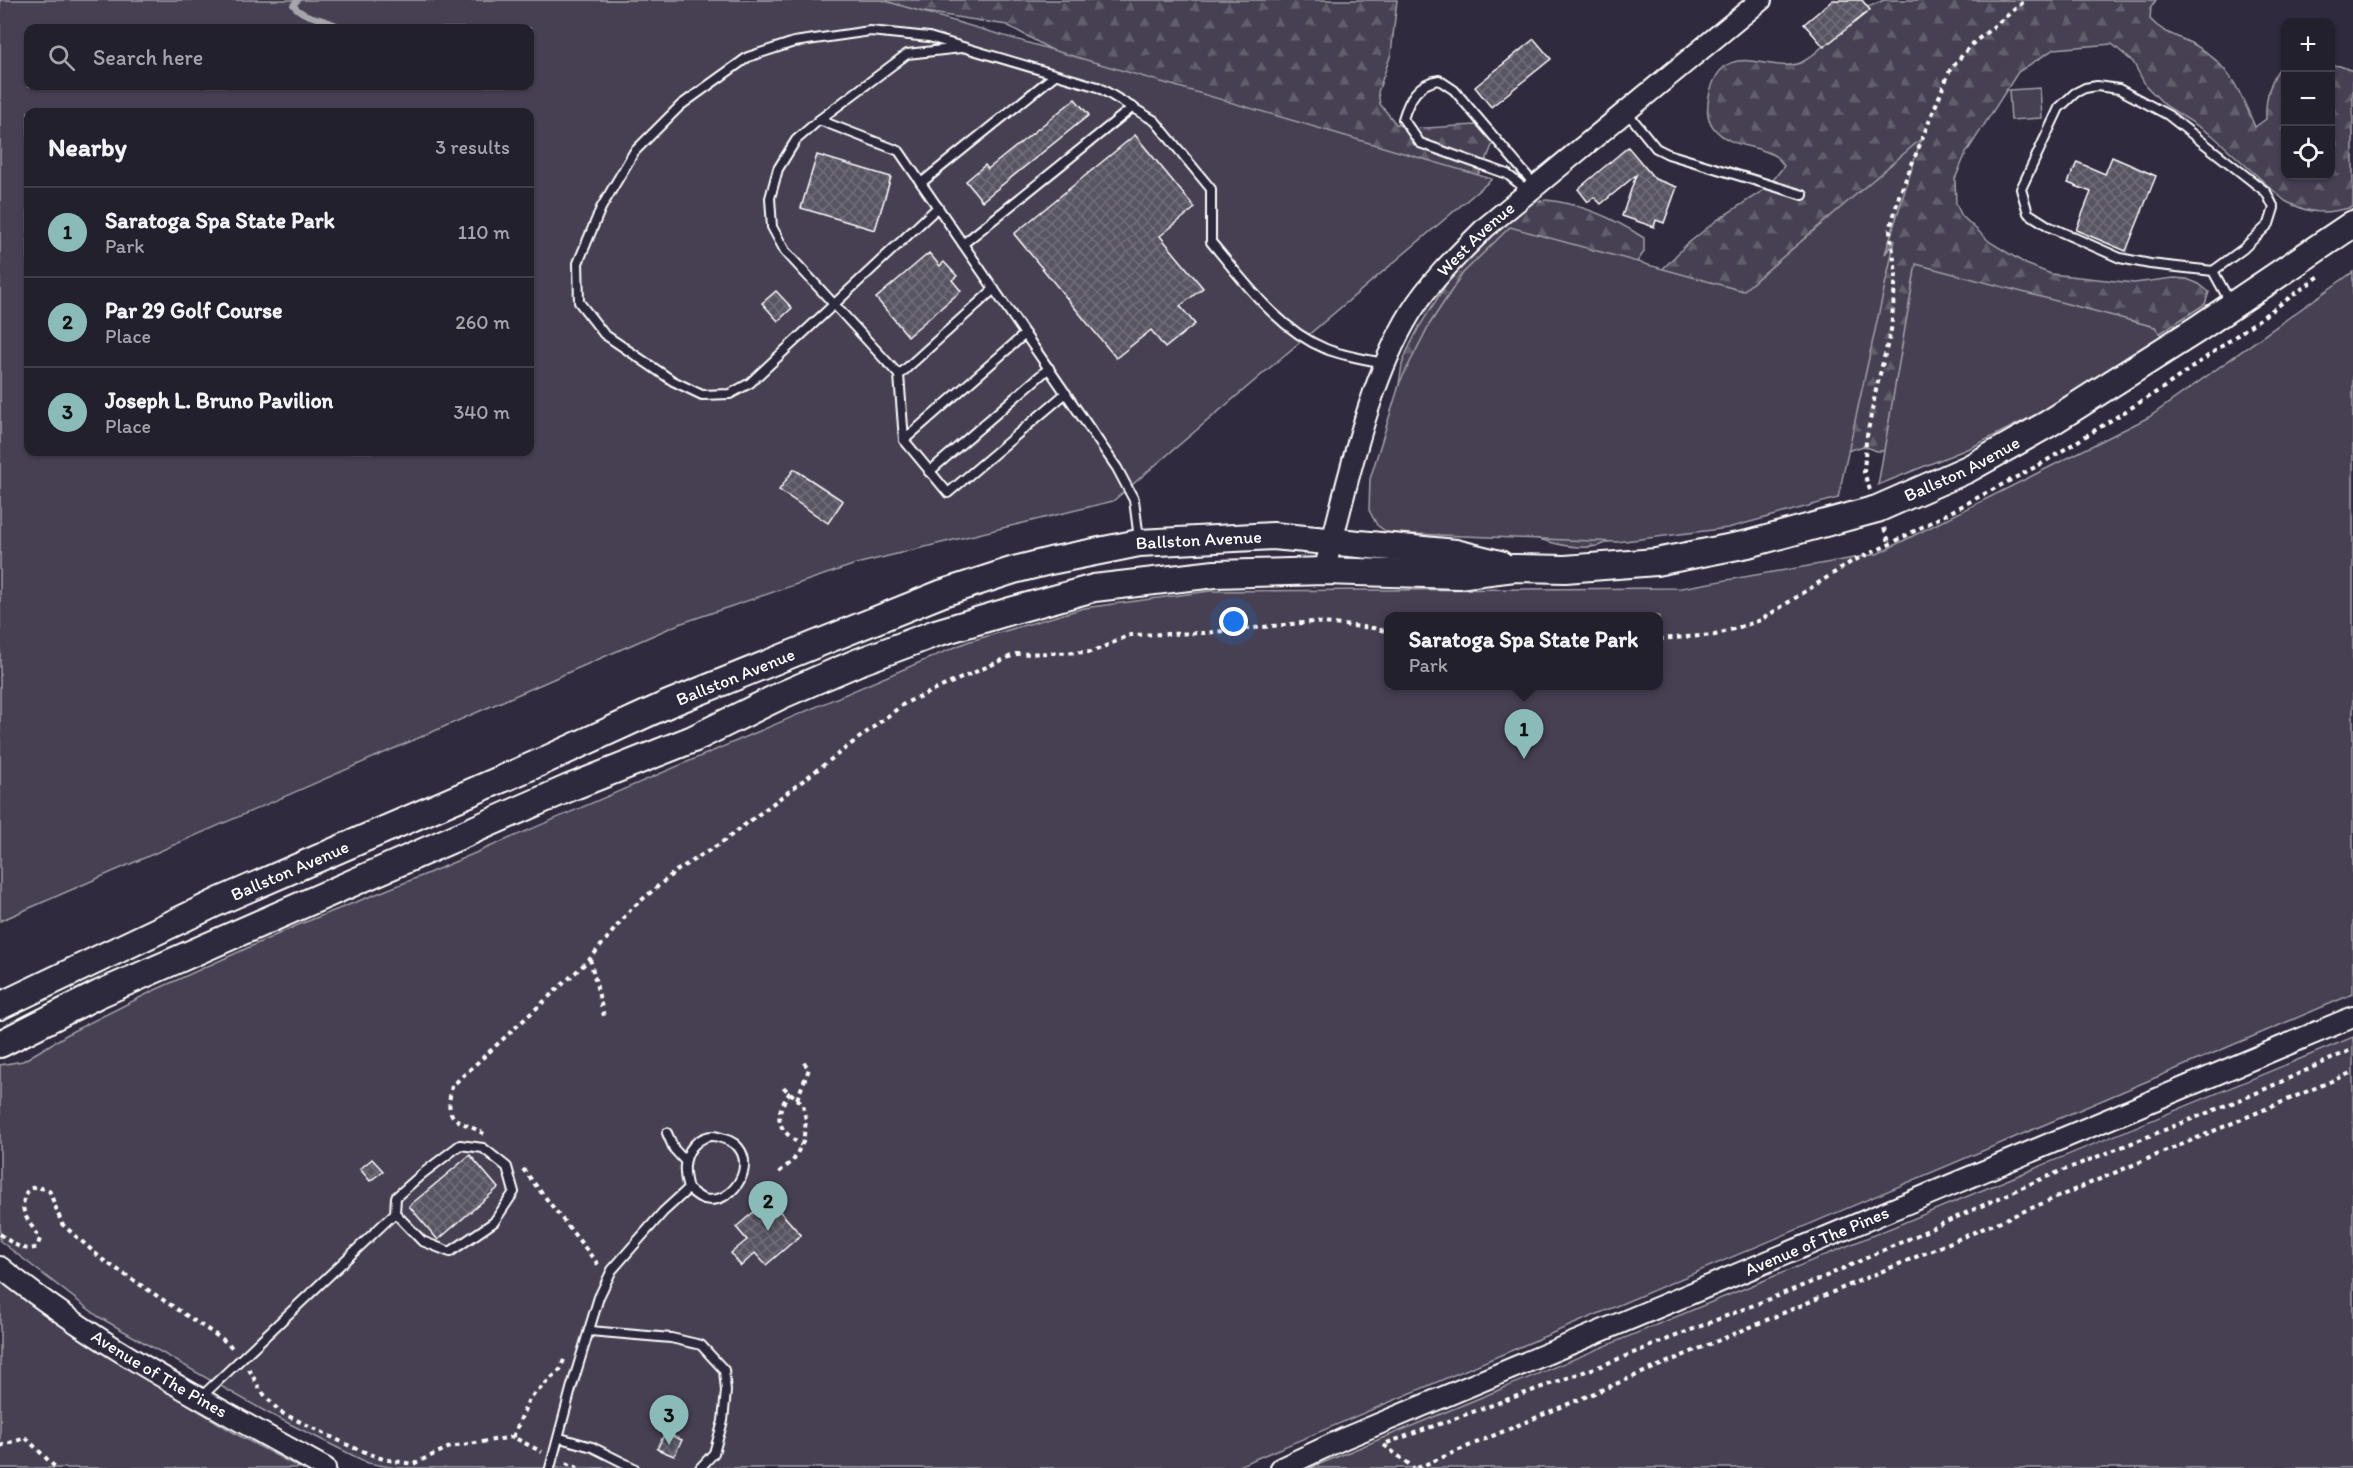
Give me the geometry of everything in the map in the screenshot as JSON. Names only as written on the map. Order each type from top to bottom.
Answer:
[{"type":"highway","name":"Ballston Avenue","points":[[0,1044],[99,994],[219,941],[569,788],[693,739],[782,695],[856,663],[936,633],[1094,588],[1215,574],[1324,571],[1458,575],[1514,568],[1565,569],[1656,562],[1748,544],[1877,509],[1968,469],[2048,424],[2232,306],[2353,224]]},
{"type":"highway","name":"Ballston Avenue","points":[[0,1006],[222,900],[690,695],[943,593],[1050,561],[1139,543],[1273,536],[1456,553],[1514,568]]},
{"type":"street","name":"West Avenue","points":[[1324,571],[1384,363],[1412,312],[1447,266],[1486,227],[1531,188],[1761,0]]},
{"type":"street","name":"Avenue of The Pines","points":[[1281,1468],[1345,1438],[2353,1017]]},
{"type":"street","name":"Avenue of The Pines","points":[[0,1267],[35,1295],[158,1375],[325,1468]]},
{"type":"lane","points":[[938,207],[750,383],[730,394],[702,395],[673,381],[604,334],[579,302],[578,263],[601,208],[634,152],[681,105],[748,57],[794,42],[870,31],[929,37],[1098,87],[1155,121],[1211,189],[1211,242],[1267,306],[1293,331],[1326,349],[1384,363]]},
{"type":"lane","points":[[965,48],[907,54],[796,140],[778,169],[770,198],[772,227],[785,251],[899,375],[904,440],[948,493],[1066,393]]},
{"type":"lane","points":[[921,183],[1055,75]]},
{"type":"lane","points":[[1440,80],[1454,90],[1531,188],[1507,174],[1420,143],[1403,119],[1408,100],[1427,82],[1440,80]]},
{"type":"lane","points":[[2097,86],[2119,89],[2168,115],[2266,192],[2274,208],[2270,224],[2243,249],[2212,271],[2120,258],[2050,227],[2028,213],[2021,189],[2059,108],[2075,93],[2097,86]]},
{"type":"lane","points":[[963,244],[1133,107]]},
{"type":"lane","points":[[1625,110],[1656,148],[1668,154],[1803,195]]},
{"type":"lane","points":[[819,120],[898,151],[1117,468],[1134,500],[1139,543]]},
{"type":"lane","points":[[2212,271],[2232,306]]},
{"type":"lane","points":[[899,375],[994,289]]},
{"type":"lane","points":[[904,440],[1025,334]]},
{"type":"lane","points":[[929,472],[1049,368]]},
{"type":"lane","points":[[667,1133],[674,1149],[685,1161]]},
{"type":"lane","points":[[713,1135],[729,1140],[739,1148],[743,1161],[742,1176],[734,1190],[722,1199],[704,1199],[688,1190],[684,1172],[685,1161],[691,1148],[699,1140],[713,1135]]},
{"type":"lane","points":[[200,1398],[395,1213],[396,1197],[460,1145],[483,1148],[507,1167],[514,1192],[494,1222],[450,1252],[422,1241],[395,1213]]},
{"type":"lane","points":[[550,1468],[599,1296],[612,1270],[663,1212],[688,1190]]},
{"type":"lane","points":[[590,1331],[671,1338],[700,1345],[724,1370],[726,1391],[723,1421],[714,1453],[700,1468]]},
{"type":"lane","points":[[560,1438],[592,1447],[634,1468]]},
{"type":"path","points":[[1870,490],[1864,473],[1866,441],[1891,330],[1896,274],[1890,230],[1899,196],[1950,70],[1971,45],[2026,0]]},
{"type":"path","points":[[1884,529],[1890,544]]},
{"type":"path","points":[[489,1138],[482,1132],[462,1125],[451,1113],[448,1104],[452,1086],[590,959],[631,909],[676,871],[721,843],[905,703],[1016,654],[1092,652],[1130,634],[1205,633],[1312,622],[1384,631]]},
{"type":"path","points":[[590,959],[604,1016]]},
{"type":"path","points":[[1375,1448],[1603,1365],[1822,1278],[2039,1180],[2252,1095],[2353,1049]]},
{"type":"path","points":[[797,1099],[809,1069],[802,1060]]},
{"type":"path","points":[[1384,1444],[1416,1468],[2353,1072]]},
{"type":"path","points":[[779,1172],[793,1161],[801,1145],[806,1121],[803,1104],[782,1086]]},
{"type":"path","points":[[790,1092],[780,1106],[778,1117],[786,1135],[801,1145]]},
{"type":"path","points":[[518,1163],[601,1269]]},
{"type":"path","points":[[0,1234],[18,1246],[30,1250],[38,1247],[40,1239],[24,1215],[22,1201],[28,1190],[36,1187],[49,1190],[62,1224],[103,1260],[186,1313],[228,1343],[235,1352]]},
{"type":"path","points":[[513,1437],[530,1399],[560,1370],[568,1350]]},
{"type":"path","points":[[248,1367],[260,1390],[280,1412],[352,1447],[383,1459],[413,1464],[450,1447],[513,1437],[542,1453]]},
{"type":"path","points":[[0,1446],[26,1438],[56,1468]]},
{"type":"path","points":[[566,1464],[578,1468]]},
{"type":"green space","points":[[0,0],[882,0],[1492,179],[1113,501],[856,564],[679,624],[0,921]]},
{"type":"green space","points":[[389,0],[1397,0],[1391,54],[1378,92],[1380,104],[1396,124],[1409,129],[1476,125],[1488,131],[1493,143],[1483,168],[1473,180],[1162,111],[1007,25],[918,11],[534,111],[534,108],[530,108],[530,90],[534,90],[534,24],[378,24]]},
{"type":"green space","points":[[1884,0],[2156,0],[2151,7],[2150,19],[2160,28],[2195,45],[2217,61],[2239,91],[2255,127],[2266,119],[2267,98],[2281,66],[2281,180],[2335,180],[2335,65],[2353,71],[2353,207],[2319,212],[2303,209],[2285,201],[2212,135],[2165,105],[2146,86],[2133,62],[2112,44],[2054,49],[2018,72],[1966,153],[1955,179],[1956,204],[1962,216],[1990,242],[2026,264],[2051,274],[2134,283],[2174,278],[2187,279],[2199,284],[2209,292],[2205,304],[2028,419],[1984,426],[1905,451],[1877,451],[1864,446],[1850,450],[1839,459],[1631,529],[1597,546],[1566,546],[1514,531],[1589,345],[1686,245],[1717,220],[1767,188],[1784,166],[1768,152],[1735,143],[1713,127],[1708,116],[1708,108],[1709,96],[1716,77],[1726,66],[1737,61],[1792,65],[1804,61],[1859,12]]},
{"type":"green space","points":[[2040,88],[2042,118],[2011,120],[2009,90]]},
{"type":"green space","points":[[1921,139],[1885,254],[1895,240],[1838,498],[1728,528],[1617,542],[1388,533],[1377,525],[1369,510],[1370,479],[1400,382],[1429,325],[1463,273],[1510,227],[1743,291]]},
{"type":"green space","points":[[1547,200],[1598,213],[1622,225],[1644,238],[1644,252],[1637,262],[1397,397],[1402,365],[1407,351],[1419,327],[1456,269],[1522,203]]},
{"type":"green space","points":[[1916,264],[2155,327],[2164,338],[2076,394],[1972,447],[1878,485]]},
{"type":"green space","points":[[2353,272],[2353,994],[1234,1468],[395,1468],[368,1463],[268,1413],[99,1317],[0,1241],[0,1065],[23,1061],[73,1031],[155,990],[298,925],[424,875],[967,642],[1084,608],[1210,591],[1681,588],[1877,554],[2149,417]]},
{"type":"green space","points":[[2353,1037],[2353,1468],[1310,1468]]},
{"type":"green space","points":[[0,1279],[84,1341],[238,1435],[300,1468],[0,1468]]},
{"type":"building","points":[[1833,0],[1862,0],[1870,10],[1824,47],[1804,24]]},
{"type":"building","points":[[1534,39],[1551,59],[1491,107],[1475,87]]},
{"type":"building","points":[[1075,99],[1089,115],[982,201],[966,181],[985,165],[988,169]]},
{"type":"building","points":[[1135,135],[1195,208],[1160,236],[1203,288],[1180,306],[1195,324],[1165,348],[1151,330],[1116,358],[1014,234]]},
{"type":"building","points":[[1628,147],[1655,179],[1677,187],[1664,223],[1656,220],[1654,227],[1622,216],[1636,175],[1601,204],[1594,197],[1588,202],[1578,189]]},
{"type":"building","points":[[817,155],[891,177],[875,230],[801,208]]},
{"type":"building","points":[[2112,157],[2156,176],[2126,251],[2076,230],[2091,192],[2068,183],[2077,162],[2105,174]]},
{"type":"building","points":[[929,253],[940,266],[944,262],[957,276],[952,280],[961,291],[908,336],[876,298]]},
{"type":"building","points":[[776,291],[792,308],[778,321],[762,303]]},
{"type":"building","points":[[794,469],[843,501],[828,523],[779,490]]},
{"type":"building","points":[[470,1155],[498,1188],[438,1240],[409,1206]]},
{"type":"building","points":[[372,1159],[383,1171],[370,1181],[360,1169]]},
{"type":"building","points":[[769,1199],[801,1235],[766,1265],[755,1253],[741,1266],[731,1253],[747,1240],[736,1227]]},
{"type":"building","points":[[665,1433],[682,1440],[674,1456],[657,1449]]},
{"type":"waterway","points":[[298,0],[293,5],[298,10],[335,24]]},
{"type":"place","name":"Saratoga Spa State Park","points":[[1524,759]]},
{"type":"place","name":"Par 29 Golf Course","points":[[768,1231]]},
{"type":"place","name":"Joseph L. Bruno Pavilion","points":[[669,1445]]}]
